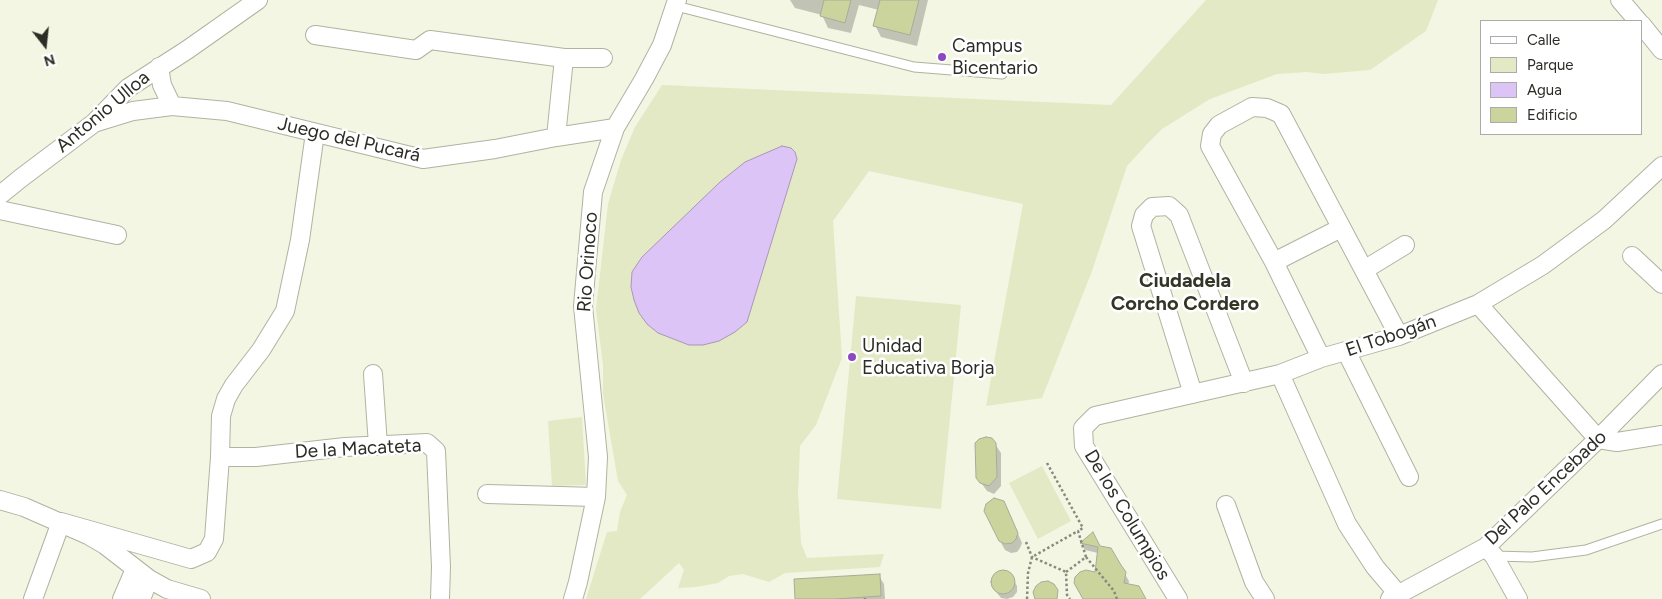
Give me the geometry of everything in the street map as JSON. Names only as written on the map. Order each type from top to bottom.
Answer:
[{"type":"street","name":"Antonio Ulloa","points":[[0,195],[94,123],[128,88],[187,50],[258,0]]},
{"type":"street","points":[[1620,0],[1637,20]]},
{"type":"street","name":"Rio Orinoco","points":[[573,599],[596,497],[598,457],[583,306],[593,192],[615,128],[662,45],[676,3]]},
{"type":"street","points":[[1642,25],[1662,50]]},
{"type":"street","points":[[316,35],[416,50],[430,40],[564,58],[603,58]]},
{"type":"street","points":[[556,137],[564,58]]},
{"type":"street","points":[[159,67],[162,85],[172,106]]},
{"type":"street","name":"Juego del Pucará","points":[[94,123],[133,110],[172,106],[227,111],[423,159],[495,149],[615,128]]},
{"type":"street","points":[[1321,358],[1274,262],[1210,146],[1212,134],[1219,124],[1252,107],[1267,108],[1281,114],[1399,336]]},
{"type":"street","points":[[61,522],[191,559],[207,552],[214,539],[221,416],[226,399],[234,384],[261,350],[285,311],[300,240],[315,133]]},
{"type":"street","name":"El Tobogán","points":[[1084,428],[1095,416],[1280,374],[1321,358],[1399,336],[1478,304],[1543,265],[1604,220],[1662,166]]},
{"type":"street","points":[[1193,394],[1141,226],[1144,215],[1152,207],[1169,206],[1179,215],[1244,383]]},
{"type":"street","points":[[0,210],[117,235]]},
{"type":"street","points":[[1274,262],[1341,228]]},
{"type":"street","points":[[1364,270],[1405,245]]},
{"type":"street","points":[[1632,256],[1662,284]]},
{"type":"street","points":[[1478,304],[1598,439],[1617,442],[1662,435]]},
{"type":"street","points":[[1346,351],[1409,477]]},
{"type":"street","points":[[373,374],[378,445]]},
{"type":"street","points":[[1280,374],[1347,524],[1394,597]]},
{"type":"street","name":"Del Palo Encebado","points":[[1394,597],[1490,552],[1662,374]]},
{"type":"street","name":"De los Columpios","points":[[1084,428],[1084,446],[1178,599]]},
{"type":"street","name":"De la Macateta","points":[[220,457],[256,457],[345,447],[427,443],[436,451],[441,567],[440,599]]},
{"type":"street","points":[[487,494],[596,497]]},
{"type":"street","points":[[0,500],[24,507],[88,535],[105,545],[169,594],[201,599]]},
{"type":"street","points":[[1226,505],[1254,582],[1265,599]]},
{"type":"street","points":[[33,599],[61,522]]},
{"type":"street","points":[[1490,552],[1518,599]]},
{"type":"street","points":[[122,599],[142,574]]},
{"type":"street","points":[[141,599],[142,574]]},
{"type":"lane","points":[[676,3],[914,67],[1002,74]]},
{"type":"lane","points":[[1490,552],[1532,557],[1586,550],[1662,524]]},
{"type":"path","points":[[1032,557],[1083,528],[1047,463]]},
{"type":"path","points":[[1078,531],[1086,557],[1114,591],[1117,599]]},
{"type":"path","points":[[1026,542],[1032,557],[1028,573],[1027,599]]},
{"type":"path","points":[[1032,557],[1066,572]]},
{"type":"path","points":[[1066,572],[1086,557]]},
{"type":"path","points":[[1066,572],[1067,595],[1070,599]]},
{"type":"green space","points":[[1206,0],[1438,0],[1426,31],[1370,70],[1323,74],[1307,72],[1277,74],[1210,99],[1162,129],[1149,142],[1127,166],[1092,271],[1042,398],[986,406],[1023,204],[869,171],[833,221],[842,358],[816,425],[800,446],[798,493],[801,543],[807,558],[884,554],[880,567],[785,573],[769,582],[743,574],[729,576],[718,583],[678,588],[684,570],[679,563],[640,599],[586,599],[607,532],[617,531],[620,512],[627,495],[618,481],[603,394],[603,365],[596,309],[608,204],[621,160],[635,127],[662,85],[1111,105]]},
{"type":"green space","points":[[856,296],[961,305],[941,509],[837,499]]},
{"type":"green space","points":[[582,417],[586,485],[552,486],[548,421]]},
{"type":"green space","points":[[1042,466],[1071,521],[1038,539],[1009,483]]},
{"type":"water","points":[[782,146],[791,148],[795,152],[797,159],[747,322],[735,332],[719,341],[703,345],[689,345],[658,333],[647,324],[639,313],[631,287],[632,272],[642,257],[720,182],[745,162]]},
{"type":"building","points":[[824,0],[851,0],[845,23],[820,16]]},
{"type":"building","points":[[880,0],[919,0],[910,35],[873,26]]},
{"type":"building","points":[[992,438],[996,443],[997,477],[989,486],[980,483],[976,478],[975,443],[979,439]]},
{"type":"building","points":[[994,498],[1004,501],[1018,533],[1012,543],[1005,544],[999,541],[984,511],[986,504]]},
{"type":"building","points":[[1093,532],[1100,546],[1111,548],[1126,572],[1124,583],[1139,586],[1146,599],[1083,599],[1074,583],[1075,577],[1080,572],[1086,570],[1095,572],[1098,547],[1080,543]]},
{"type":"building","points":[[1003,570],[1008,571],[1014,577],[1014,587],[1008,593],[1003,594],[998,593],[992,587],[991,582],[992,577],[998,571]]},
{"type":"building","points":[[880,574],[881,596],[795,599],[794,579]]},
{"type":"building","points":[[1048,581],[1054,584],[1058,590],[1057,599],[1035,599],[1033,592],[1036,586],[1041,582]]},
{"type":"place","name":"Campus Bicentario","points":[[942,57]]},
{"type":"place","name":"Unidad Educativa Borja","points":[[852,357]]},
{"type":"district","name":"Ciudadela Corcho Cordero","points":[[1185,292]]}]
